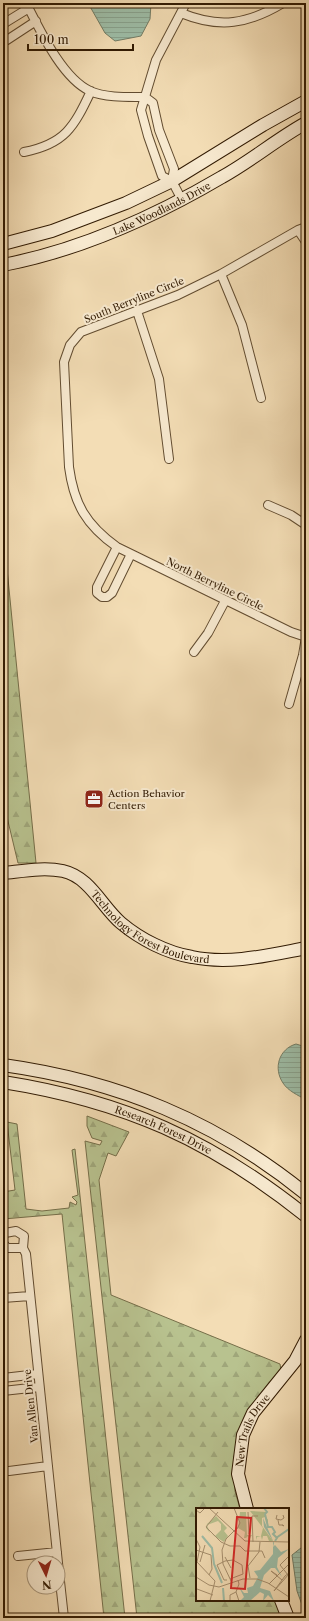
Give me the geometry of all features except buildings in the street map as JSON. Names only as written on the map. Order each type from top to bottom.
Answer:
[{"type":"main road","name":"Lake Woodlands Drive","points":[[3,244],[52,231],[126,204],[172,181],[263,124],[304,106]]},
{"type":"main road","name":"Lake Woodlands Drive","points":[[3,265],[58,252],[96,239],[182,200],[224,177],[306,123]]},
{"type":"main road","name":"Technology Forest Boulevard","points":[[3,873],[44,869],[65,871],[86,883],[122,923],[141,936],[156,945],[191,957],[230,960],[306,948]]},
{"type":"main road","name":"Research Forest Drive","points":[[3,1065],[58,1074],[101,1085],[150,1101],[238,1146],[284,1176],[306,1194]]},
{"type":"main road","name":"Research Forest Drive","points":[[3,1082],[96,1101],[143,1118],[229,1160],[273,1190],[306,1216]]},
{"type":"main road","name":"New Trails Drive","points":[[247,1508],[238,1474],[243,1435],[253,1412],[295,1361],[306,1340]]},
{"type":"main road","name":"New Trails Drive","points":[[295,1361],[306,1353]]},
{"type":"main road","points":[[281,1601],[288,1618]]},
{"type":"street","points":[[182,200],[172,181],[162,176],[148,136],[141,110],[156,60],[186,3]]},
{"type":"street","points":[[181,13],[202,21],[239,22],[252,19],[283,3]]},
{"type":"street","points":[[3,24],[27,5],[63,66],[78,82],[91,91],[106,95],[145,97],[153,103],[160,130],[174,169],[172,181]]},
{"type":"street","points":[[3,38],[7,40],[36,22]]},
{"type":"street","points":[[24,152],[41,149],[62,138],[77,120],[91,91]]},
{"type":"street","name":"South Berryline Circle","points":[[117,547],[96,530],[87,520],[75,498],[69,467],[64,362],[70,345],[81,332],[178,295],[221,274],[302,229],[306,222]]},
{"type":"street","points":[[302,229],[306,242]]},
{"type":"street","points":[[221,274],[242,325],[261,398]]},
{"type":"street","points":[[137,311],[159,379],[169,459]]},
{"type":"street","points":[[268,505],[291,514],[306,525]]},
{"type":"street","points":[[117,547],[97,587],[97,593],[102,597],[107,597],[112,593],[131,554]]},
{"type":"street","name":"North Berryline Circle","points":[[117,547],[225,601],[291,632],[306,637]]},
{"type":"street","points":[[194,652],[208,633],[225,601]]},
{"type":"street","points":[[289,704],[299,671],[306,637]]},
{"type":"street","name":"Van Allen Drive","points":[[3,1237],[5,1233],[9,1232],[21,1233],[25,1241],[23,1248],[26,1254],[57,1555]]},
{"type":"street","points":[[3,1243],[7,1248],[23,1248]]},
{"type":"street","points":[[3,1298],[30,1296]]},
{"type":"street","points":[[3,1378],[38,1374]]},
{"type":"street","points":[[3,1391],[39,1387]]},
{"type":"street","points":[[9,1471],[48,1466]]},
{"type":"street","points":[[18,1556],[57,1552]]},
{"type":"street","name":"Van Allen Drive","points":[[61,1595],[64,1618]]},
{"type":"green space","points":[[3,458],[7,500],[3,520]]},
{"type":"green space","points":[[3,528],[36,863],[18,863],[7,817],[3,811],[3,752],[7,745],[3,747]]},
{"type":"green space","points":[[87,1116],[129,1132],[116,1156],[108,1153],[99,1180],[111,1295],[280,1364],[281,1370],[239,1434],[234,1459],[235,1491],[240,1508],[196,1508],[196,1601],[276,1601],[283,1618],[137,1618],[85,1141],[100,1145],[102,1141],[92,1138],[87,1126]]},
{"type":"green space","points":[[7,1122],[17,1124],[26,1209],[42,1211],[69,1208],[70,1202],[76,1205],[77,1202],[72,1197],[78,1195],[72,1150],[75,1149],[125,1618],[104,1618],[62,1214],[3,1219],[3,1192],[15,1190]]},
{"type":"shaded area","points":[[88,3],[151,3],[150,19],[141,36],[115,41],[105,33]]},
{"type":"shaded area","points":[[296,1044],[306,1047],[306,1100],[293,1093],[285,1086],[278,1071],[279,1060],[285,1050]]},
{"type":"shaded area","points":[[306,1544],[306,1616],[297,1591],[292,1555]]},
{"type":"place","name":"Action Behavior Centers","points":[[94,799]]}]
